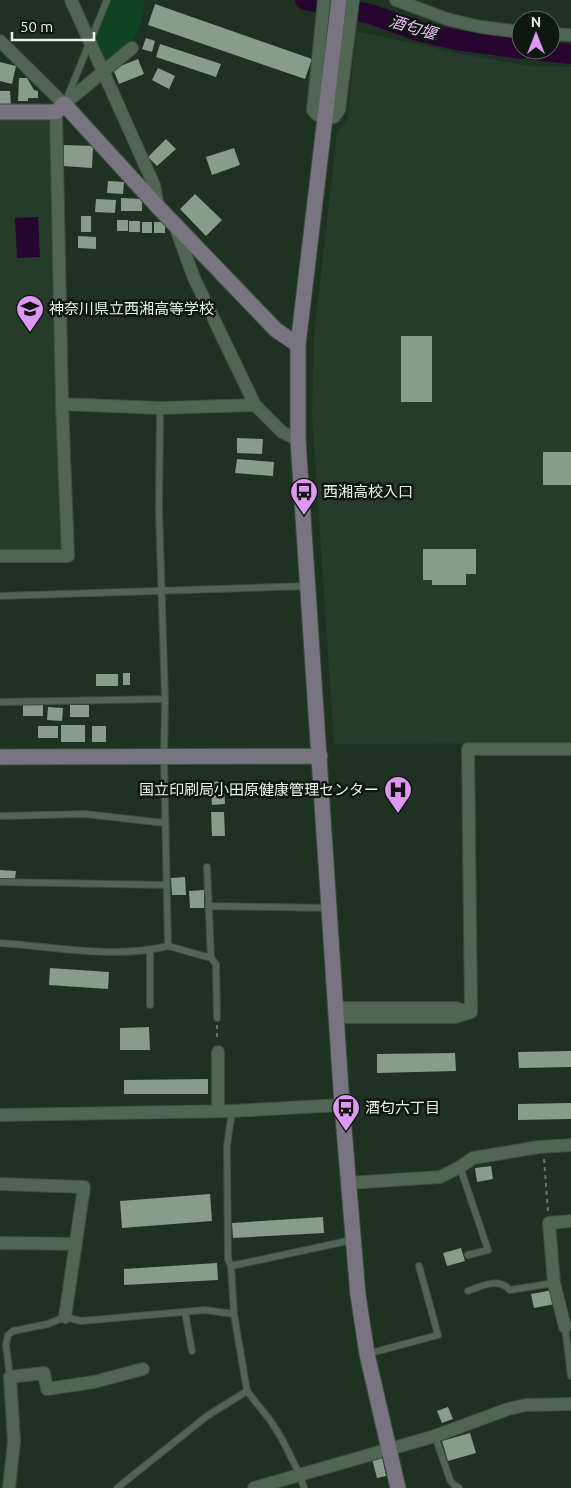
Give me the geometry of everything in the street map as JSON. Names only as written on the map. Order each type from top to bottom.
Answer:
[{"type":"street","points":[[71,0],[154,185],[158,207]]},
{"type":"street","points":[[324,0],[312,110],[316,115],[325,118],[334,117],[339,110],[352,0]]},
{"type":"street","points":[[339,0],[298,345],[298,440],[342,1105],[358,1295],[368,1354],[398,1488]]},
{"type":"street","points":[[396,0],[447,19],[480,27],[511,31]]},
{"type":"street","points":[[0,41],[60,108],[276,330],[298,345]]},
{"type":"street","points":[[0,112],[60,108],[132,48]]},
{"type":"street","points":[[0,556],[68,556],[62,404],[60,108]]},
{"type":"street","points":[[174,224],[194,278],[255,405],[282,432],[298,440]]},
{"type":"street","points":[[62,404],[160,408],[255,405]]},
{"type":"street","points":[[337,1013],[455,1017],[471,1012],[468,750],[571,749]]},
{"type":"street","points":[[0,757],[320,756]]},
{"type":"street","points":[[218,1052],[218,1111]]},
{"type":"street","points":[[0,1115],[232,1111],[342,1105]]},
{"type":"street","points":[[348,1183],[440,1177],[473,1158],[543,1147],[571,1145]]},
{"type":"street","points":[[0,1184],[84,1187],[66,1317]]},
{"type":"street","points":[[565,1327],[554,1283],[549,1223],[571,1221]]},
{"type":"street","points":[[0,1243],[76,1244]]},
{"type":"street","points":[[9,1488],[14,1441],[10,1377],[44,1373],[47,1389],[94,1382],[143,1369]]},
{"type":"street","points":[[254,1488],[435,1436],[517,1407],[571,1404]]},
{"type":"lane","points":[[60,108],[90,44],[107,0]]},
{"type":"lane","points":[[160,408],[159,511],[165,699],[164,756],[168,946]]},
{"type":"lane","points":[[0,596],[308,586]]},
{"type":"lane","points":[[0,702],[165,699]]},
{"type":"lane","points":[[0,816],[85,814],[165,823]]},
{"type":"lane","points":[[207,867],[211,958]]},
{"type":"lane","points":[[0,882],[166,885]]},
{"type":"lane","points":[[208,906],[330,908]]},
{"type":"lane","points":[[0,943],[113,952],[150,950],[168,946],[211,958],[216,964],[217,1018]]},
{"type":"lane","points":[[150,950],[150,1005]]},
{"type":"lane","points":[[232,1111],[227,1146],[228,1259],[231,1266],[234,1314],[246,1391],[270,1420],[282,1439],[300,1475],[304,1488]]},
{"type":"lane","points":[[460,1167],[488,1250],[468,1255]]},
{"type":"lane","points":[[231,1266],[353,1240]]},
{"type":"lane","points":[[368,1354],[438,1335],[419,1266]]},
{"type":"lane","points":[[468,1291],[492,1283],[505,1285],[510,1290],[554,1283]]},
{"type":"lane","points":[[10,1377],[6,1346],[8,1335],[13,1331],[48,1324],[66,1317],[81,1321],[205,1310],[234,1314]]},
{"type":"lane","points":[[185,1312],[192,1351]]},
{"type":"lane","points":[[565,1327],[571,1376]]},
{"type":"lane","points":[[117,1488],[207,1416],[246,1391]]},
{"type":"lane","points":[[435,1436],[450,1480],[459,1488]]},
{"type":"path","points":[[217,1018],[218,1052]]},
{"type":"path","points":[[543,1147],[549,1223]]},
{"type":"shaded area","points":[[356,31],[462,54],[530,66],[571,67],[571,743],[334,744],[312,415],[314,335],[337,132],[347,122]]},
{"type":"shaded area","name":"神奈川県立西湘高等学校","points":[[49,118],[51,120],[66,549],[0,551],[0,119]]},
{"type":"shaded area","points":[[38,217],[40,257],[17,258],[15,218]]},
{"type":"green space","points":[[109,0],[145,0],[140,26],[131,45],[99,71],[89,48]]},
{"type":"building","points":[[155,4],[312,59],[305,79],[148,25]]},
{"type":"building","points":[[146,38],[155,41],[152,52],[142,49]]},
{"type":"building","points":[[160,44],[221,64],[216,77],[156,57]]},
{"type":"building","points":[[138,59],[144,74],[119,84],[113,69]]},
{"type":"building","points":[[0,62],[16,66],[12,84],[0,81]]},
{"type":"building","points":[[158,68],[175,76],[169,89],[152,80]]},
{"type":"building","points":[[19,78],[27,78],[34,90],[38,91],[38,98],[18,101]]},
{"type":"building","points":[[0,91],[10,91],[11,106],[0,107]]},
{"type":"building","points":[[166,139],[176,149],[157,166],[148,157]]},
{"type":"building","points":[[64,145],[93,146],[92,168],[63,166]]},
{"type":"building","points":[[234,148],[240,165],[212,175],[206,157]]},
{"type":"building","points":[[108,181],[124,182],[123,194],[107,193]]},
{"type":"building","points":[[195,194],[222,220],[206,236],[180,209]]},
{"type":"building","points":[[121,198],[142,199],[142,211],[121,211]]},
{"type":"building","points":[[96,199],[116,200],[115,213],[95,212]]},
{"type":"building","points":[[81,216],[91,216],[91,232],[81,232]]},
{"type":"building","points":[[117,220],[128,220],[128,231],[117,231]]},
{"type":"building","points":[[129,221],[140,221],[140,232],[129,232]]},
{"type":"building","points":[[142,222],[152,222],[152,233],[142,233]]},
{"type":"building","points":[[154,222],[165,222],[165,233],[154,233]]},
{"type":"building","points":[[78,236],[96,237],[96,249],[78,248]]},
{"type":"building","points":[[401,336],[432,336],[432,402],[401,402]]},
{"type":"building","points":[[237,438],[263,439],[262,454],[237,453]]},
{"type":"building","points":[[543,452],[571,452],[571,485],[543,485]]},
{"type":"building","points":[[237,459],[274,462],[273,476],[235,473]]},
{"type":"building","points":[[423,549],[476,549],[476,574],[466,574],[466,585],[432,585],[432,580],[423,580]]},
{"type":"building","points":[[123,673],[130,673],[130,685],[123,685]]},
{"type":"building","points":[[96,674],[118,674],[118,686],[96,686]]},
{"type":"building","points":[[23,704],[43,704],[43,716],[23,716]]},
{"type":"building","points":[[70,705],[89,705],[89,717],[70,717]]},
{"type":"building","points":[[48,707],[63,708],[62,721],[47,720]]},
{"type":"building","points":[[61,725],[85,725],[85,742],[61,742]]},
{"type":"building","points":[[38,726],[58,726],[58,738],[38,738]]},
{"type":"building","points":[[92,726],[106,726],[106,742],[92,742]]},
{"type":"building","points":[[224,781],[225,804],[212,805],[210,782]]},
{"type":"building","points":[[211,812],[224,812],[225,836],[212,836]]},
{"type":"building","points":[[0,870],[16,871],[15,879],[0,878]]},
{"type":"building","points":[[185,877],[186,895],[172,895],[171,878]]},
{"type":"building","points":[[204,890],[204,908],[190,908],[189,891]]},
{"type":"building","points":[[50,968],[109,972],[108,989],[49,985]]},
{"type":"building","points":[[149,1027],[150,1050],[120,1050],[120,1028]]},
{"type":"building","points":[[571,1051],[571,1067],[519,1068],[518,1052]]},
{"type":"building","points":[[455,1053],[456,1071],[377,1073],[377,1054]]},
{"type":"building","points":[[208,1079],[208,1094],[124,1094],[124,1080]]},
{"type":"building","points":[[571,1103],[571,1119],[518,1120],[518,1104]]},
{"type":"building","points":[[491,1166],[493,1179],[477,1182],[475,1168]]},
{"type":"building","points":[[210,1194],[212,1221],[122,1228],[120,1201]]},
{"type":"building","points":[[323,1217],[324,1233],[233,1238],[232,1223]]},
{"type":"building","points":[[461,1248],[465,1261],[447,1266],[443,1253]]},
{"type":"building","points":[[217,1263],[218,1280],[124,1285],[124,1269]]},
{"type":"building","points":[[553,1290],[555,1304],[534,1308],[531,1294]]},
{"type":"building","points":[[448,1407],[453,1419],[442,1423],[437,1411]]},
{"type":"building","points":[[470,1433],[476,1453],[448,1461],[442,1441]]},
{"type":"building","points":[[382,1457],[386,1476],[377,1478],[372,1459]]},
{"type":"waterway","name":"酒匂堰","points":[[305,0],[370,14],[421,32],[457,40],[511,48]]},
{"type":"waterway","name":"酒匂堰","points":[[561,53],[571,54]]},
{"type":"place","name":"神奈川県立西湘高等学校","points":[[30,333]]},
{"type":"place","name":"西湘高校入口","points":[[304,516]]},
{"type":"place","name":"国立印刷局小田原健康管理センター","points":[[398,814]]},
{"type":"place","name":"酒匂六丁目","points":[[346,1132]]}]
